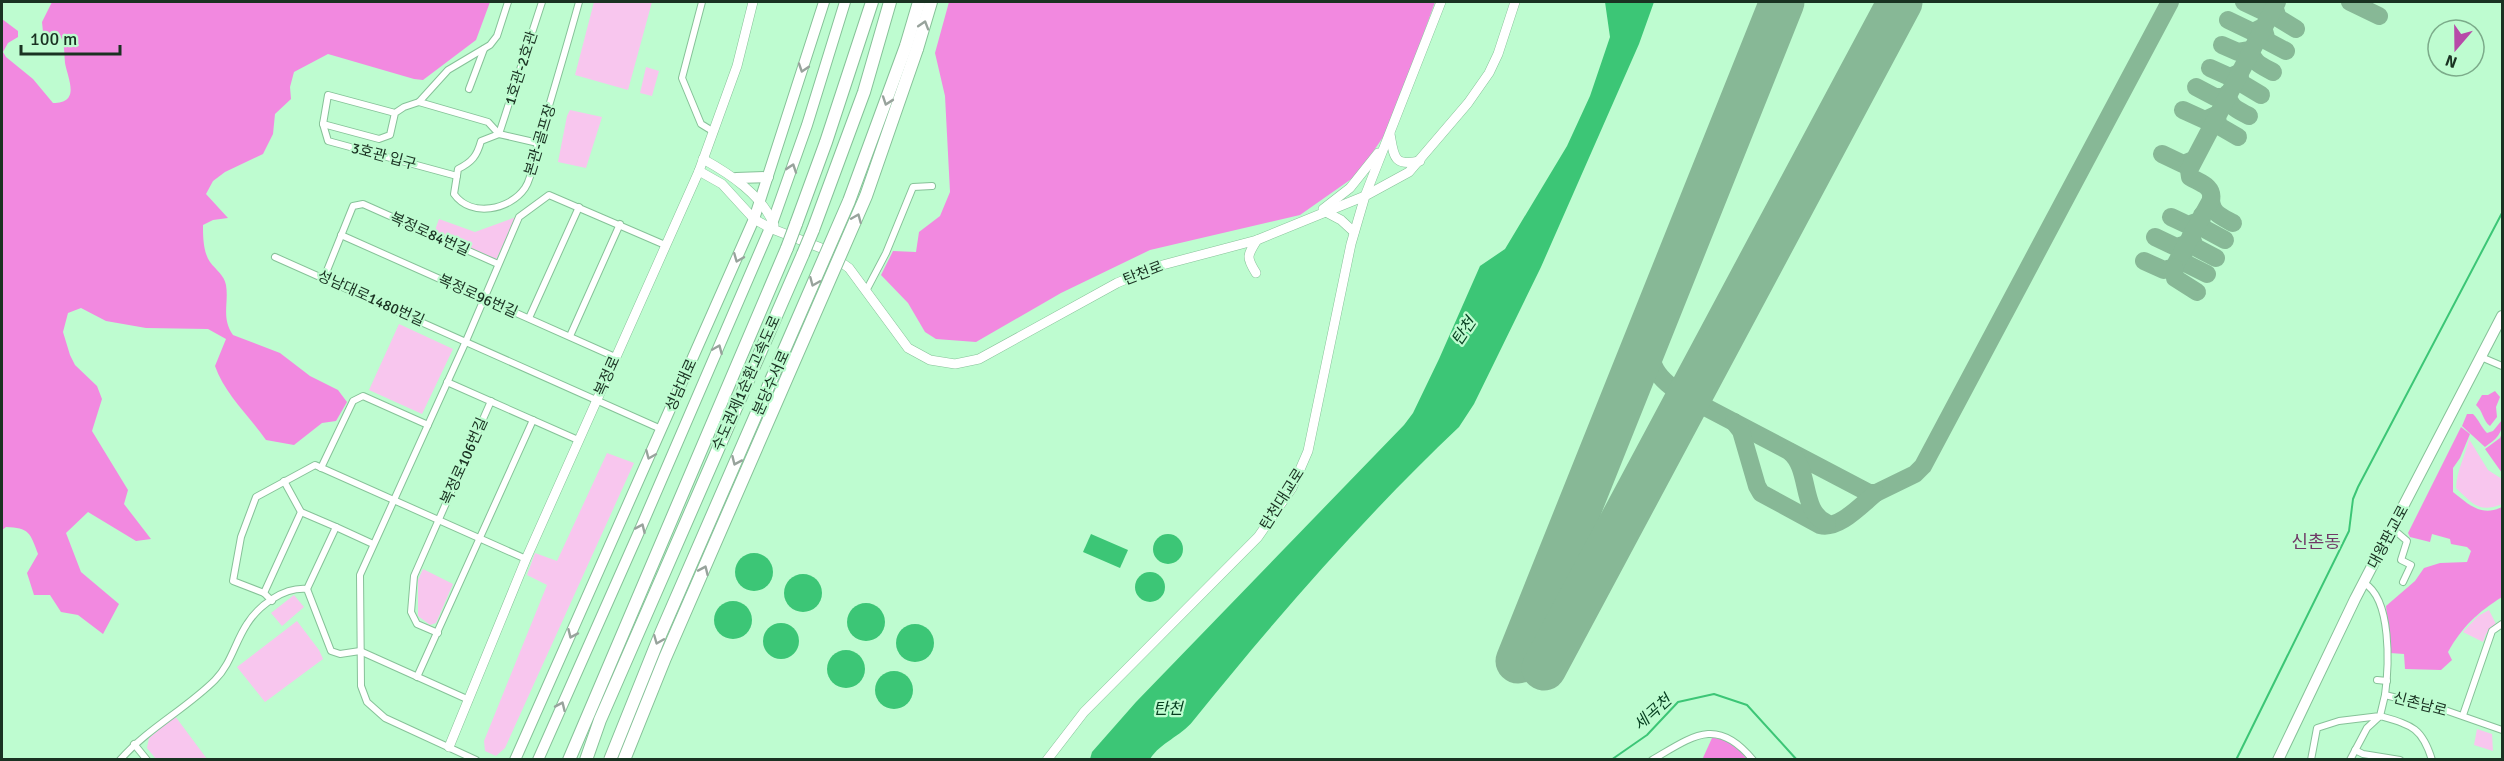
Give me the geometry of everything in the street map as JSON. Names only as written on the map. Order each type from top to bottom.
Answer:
[{"type":"highway","name":"수도권제1순환고속도로","points":[[568,759],[787,248],[826,142],[873,2]]},
{"type":"highway","name":"수도권제1순환고속도로","points":[[586,759],[600,720],[813,230],[864,92],[890,2]]},
{"type":"highway","name":"분당수서로","points":[[624,759],[665,657],[866,196],[911,47],[919,2]]},
{"type":"highway","name":"분당수서로","points":[[610,759],[661,633],[849,201],[931,2]]},
{"type":"main road","name":"성남대로","points":[[515,759],[754,219],[824,2]]},
{"type":"main road","name":"성남대로","points":[[538,759],[773,226],[845,2]]},
{"type":"main road","points":[[736,178],[768,177]]},
{"type":"main road","name":"대왕판교로","points":[[2278,759],[2364,583],[2502,316]]},
{"type":"street","points":[[395,113],[328,95],[322,124],[379,139],[390,135],[395,113],[419,102],[448,70],[490,45],[497,36],[508,2]]},
{"type":"street","name":"1호관-2호관","points":[[499,134],[542,2]]},
{"type":"street","name":"본관-골프장","points":[[457,176],[454,194],[459,200],[479,208],[494,210],[511,200],[526,187],[556,90],[579,2]]},
{"type":"street","points":[[702,2],[682,78],[700,124],[714,132]]},
{"type":"street","name":"복정로","points":[[448,747],[578,440],[699,171],[737,66],[753,2]]},
{"type":"street","points":[[1365,196],[1441,2]]},
{"type":"street","name":"탄천로","points":[[699,171],[722,184],[754,219],[821,248],[849,268],[908,348],[930,360],[955,364],[979,359],[1117,283],[1155,267],[1257,240],[1365,196],[1409,172],[1468,103],[1489,73],[1503,41],[1515,2]]},
{"type":"street","points":[[469,89],[484,49]]},
{"type":"street","points":[[419,102],[488,122],[499,134],[538,143]]},
{"type":"street","name":"3호관 입구","points":[[322,124],[328,141],[457,176]]},
{"type":"street","points":[[1389,132],[1395,158],[1408,164],[1420,161]]},
{"type":"street","points":[[457,176],[458,169],[470,163],[477,154],[482,141],[499,134]]},
{"type":"street","points":[[1304,221],[1350,188],[1382,149]]},
{"type":"street","points":[[703,159],[736,178],[759,203],[773,226]]},
{"type":"street","points":[[866,291],[886,253],[912,187],[932,186]]},
{"type":"street","points":[[477,759],[467,758],[385,718],[367,702],[361,686],[360,575],[466,341],[519,217],[549,195],[665,245]]},
{"type":"street","name":"탄천대교로","points":[[1047,759],[1084,712],[1258,537],[1292,488],[1308,451],[1351,244],[1365,196]]},
{"type":"street","name":"복정로84번길","points":[[341,235],[353,206],[363,204],[498,264]]},
{"type":"street","points":[[529,318],[579,207]]},
{"type":"street","points":[[1326,212],[1341,220],[1354,232]]},
{"type":"street","points":[[570,336],[620,224]]},
{"type":"street","points":[[324,278],[341,235]]},
{"type":"street","name":"복정로96번길","points":[[341,235],[615,357]]},
{"type":"street","points":[[1256,273],[1248,260],[1248,253],[1257,240]]},
{"type":"street","name":"성남대로1480번길","points":[[274,257],[661,429]]},
{"type":"street","points":[[2481,357],[2502,364]]},
{"type":"street","name":"복정로106번길","points":[[447,382],[578,440]]},
{"type":"street","points":[[321,468],[352,401],[363,396],[428,425]]},
{"type":"street","name":"복정로106번길","points":[[438,633],[417,624],[411,612],[414,576],[491,400]]},
{"type":"street","points":[[417,677],[533,420]]},
{"type":"street","points":[[272,601],[264,593],[233,580],[239,548],[256,496],[315,465],[526,560]]},
{"type":"street","points":[[284,481],[301,512],[373,544]]},
{"type":"street","points":[[264,593],[301,512]]},
{"type":"street","points":[[336,527],[307,589],[331,651],[340,654],[360,651],[468,700]]},
{"type":"street","points":[[2393,529],[2407,541],[2401,560],[2411,566],[2403,582]]},
{"type":"street","points":[[2364,583],[2371,586],[2384,614],[2388,659],[2385,695]]},
{"type":"street","points":[[120,759],[134,744],[216,680],[226,667],[247,624],[272,601],[284,591],[297,588],[307,589]]},
{"type":"street","points":[[2463,715],[2492,631],[2502,624]]},
{"type":"street","points":[[2492,631],[2502,630]]},
{"type":"street","points":[[2377,680],[2387,681]]},
{"type":"street","name":"신촌남로","points":[[2311,759],[2317,728],[2352,718],[2380,716],[2385,695],[2463,715],[2502,730]]},
{"type":"street","points":[[2350,759],[2367,728],[2380,716],[2416,729],[2426,741],[2432,759]]},
{"type":"street","points":[[1652,759],[1707,733],[1724,735],[1739,743],[1753,759]]},
{"type":"street","points":[[134,744],[147,759]]},
{"type":"street","points":[[2355,750],[2363,754],[2400,759]]},
{"type":"shaded area","points":[[52,2],[490,2],[476,40],[423,80],[328,54],[294,72],[290,87],[291,99],[275,114],[273,134],[263,154],[225,172],[213,181],[206,194],[228,218],[213,220],[203,225],[203,229],[206,254],[225,281],[226,316],[229,329],[233,335],[280,353],[310,376],[338,390],[347,402],[336,421],[322,423],[294,445],[266,440],[231,395],[215,366],[226,339],[208,329],[146,328],[106,321],[81,308],[68,313],[63,332],[70,355],[75,365],[97,386],[102,399],[92,431],[128,490],[124,504],[151,539],[136,541],[88,512],[66,533],[81,572],[119,604],[103,634],[78,615],[61,612],[50,595],[34,595],[27,573],[38,554],[33,541],[24,530],[6,527],[2,530],[2,19],[18,31],[18,37],[8,43],[3,52],[6,57],[33,79],[53,103],[62,102],[70,95],[71,89],[63,42],[60,35],[43,32],[42,22]]},
{"type":"shaded area","points":[[594,2],[652,2],[628,90],[575,75]]},
{"type":"shaded area","points":[[949,2],[1435,2],[1390,127],[1357,175],[1300,215],[1150,250],[1061,293],[976,342],[936,339],[925,332],[908,303],[881,275],[893,251],[916,252],[919,232],[940,216],[950,192],[945,96],[935,53]]},
{"type":"shaded area","points":[[646,67],[659,71],[652,96],[640,93]]},
{"type":"shaded area","points":[[570,110],[602,117],[586,168],[558,162]]},
{"type":"shaded area","points":[[516,217],[496,260],[434,233],[439,219],[475,232]]},
{"type":"shaded area","points":[[399,324],[453,349],[422,414],[369,390]]},
{"type":"shaded area","points":[[2495,391],[2500,397],[2496,407],[2497,417],[2490,426],[2476,405],[2482,395]]},
{"type":"shaded area","points":[[2467,414],[2473,414],[2487,433],[2493,431],[2502,420],[2498,436],[2485,447],[2462,426]]},
{"type":"shaded area","points":[[2461,427],[2470,434],[2453,468],[2453,492],[2470,505],[2482,510],[2495,510],[2502,507],[2502,597],[2485,608],[2465,628],[2448,652],[2452,660],[2441,670],[2405,669],[2404,654],[2390,653],[2386,606],[2415,581],[2424,568],[2440,563],[2467,562],[2471,551],[2467,547],[2451,544],[2450,539],[2432,534],[2430,542],[2410,537],[2408,533]]},
{"type":"shaded area","points":[[2502,433],[2502,473],[2485,449],[2500,438]]},
{"type":"shaded area","points":[[2469,439],[2488,470],[2502,479],[2502,504],[2487,508],[2476,505],[2456,488]]},
{"type":"shaded area","points":[[607,453],[634,463],[505,748],[496,756],[485,751],[484,741],[547,585],[527,575],[535,553],[557,561]]},
{"type":"shaded area","points":[[423,569],[453,584],[436,623],[430,625],[418,616],[418,580]]},
{"type":"shaded area","points":[[294,595],[304,607],[282,626],[271,613]]},
{"type":"shaded area","points":[[2489,610],[2496,624],[2486,634],[2483,642],[2463,632],[2478,616]]},
{"type":"shaded area","points":[[297,621],[323,659],[265,702],[237,667]]},
{"type":"shaded area","points":[[175,716],[207,759],[156,759],[147,748],[149,738]]},
{"type":"shaded area","points":[[2477,729],[2492,734],[2493,751],[2474,745]]},
{"type":"shaded area","points":[[1712,738],[1732,744],[1747,759],[1702,760]]},
{"type":"water","name":"탄천","points":[[1605,2],[1654,2],[1639,44],[1541,267],[1474,404],[1459,427],[1321,570],[1188,727],[1154,753],[1150,759],[1090,759],[1092,752],[1136,702],[1404,425],[1413,413],[1480,266],[1505,249],[1567,146],[1590,96],[1610,37]]},
{"type":"water","points":[[1091,534],[1128,550],[1120,568],[1083,552]]},
{"type":"water","points":[[1168,534],[1179,538],[1183,549],[1179,560],[1168,564],[1157,560],[1153,549],[1157,538]]},
{"type":"water","points":[[754,553],[767,559],[773,572],[767,585],[754,591],[741,585],[735,572],[741,559]]},
{"type":"water","points":[[1150,572],[1156,573],[1164,581],[1164,593],[1156,601],[1150,602],[1144,601],[1136,593],[1135,587],[1136,581],[1144,573]]},
{"type":"water","points":[[803,574],[816,580],[822,593],[816,606],[803,612],[790,606],[784,593],[790,580]]},
{"type":"water","points":[[733,601],[746,607],[752,620],[746,633],[733,639],[720,633],[714,620],[720,607]]},
{"type":"water","points":[[866,603],[879,609],[885,622],[879,635],[866,641],[853,635],[847,622],[853,609]]},
{"type":"water","points":[[781,623],[794,628],[799,641],[794,654],[781,659],[768,654],[763,641],[768,628]]},
{"type":"water","points":[[915,624],[922,625],[928,630],[933,636],[933,650],[928,656],[922,661],[915,662],[908,661],[902,656],[897,650],[896,643],[897,636],[902,630],[908,625]]},
{"type":"water","points":[[846,650],[859,656],[865,669],[859,682],[846,688],[833,682],[827,669],[833,656]]},
{"type":"water","points":[[894,671],[907,677],[913,690],[907,703],[894,709],[881,703],[875,690],[881,677]]},
{"type":"waterway","points":[[2236,760],[2349,531],[2353,499],[2358,487],[2502,213]]},
{"type":"waterway","name":"세곡천","points":[[1611,760],[1647,735],[1678,702],[1714,694],[1747,705],[1797,760]]},
{"type":"taxiway","points":[[1651,328],[1650,352],[1656,370],[1668,384],[1688,398],[1869,493],[1876,493],[1915,474],[1923,466],[2170,2]]},
{"type":"taxiway","points":[[2244,2],[2263,11],[2270,11],[2274,6],[2278,18],[2296,29]]},
{"type":"taxiway","points":[[2144,261],[2164,270],[2174,267],[2211,200],[2208,188],[2190,177],[2189,170],[2277,2]]},
{"type":"taxiway","points":[[2350,2],[2379,16]]},
{"type":"taxiway","points":[[2228,20],[2253,32],[2263,27],[2267,41],[2286,51]]},
{"type":"taxiway","points":[[2222,45],[2238,52],[2250,50],[2256,61],[2273,72]]},
{"type":"taxiway","points":[[2210,68],[2230,77],[2239,73],[2241,83],[2261,95]]},
{"type":"taxiway","points":[[2196,87],[2215,97],[2224,97],[2228,93],[2232,105],[2249,116]]},
{"type":"taxiway","points":[[2183,110],[2205,120],[2216,115],[2219,126],[2238,137]]},
{"type":"taxiway","points":[[2162,154],[2183,164],[2193,160]]},
{"type":"taxiway","points":[[2211,198],[2215,211],[2233,223]]},
{"type":"taxiway","points":[[2202,215],[2201,227],[2225,240]]},
{"type":"taxiway","points":[[2171,217],[2188,225],[2199,221]]},
{"type":"taxiway","points":[[2191,236],[2195,247],[2216,258]]},
{"type":"taxiway","points":[[2155,237],[2176,247],[2186,244]]},
{"type":"taxiway","points":[[2182,253],[2185,263],[2207,274]]},
{"type":"taxiway","points":[[2174,267],[2175,278],[2197,292]]},
{"type":"taxiway","points":[[1734,422],[1741,431],[1761,493],[1820,525],[1835,524],[1876,493]]},
{"type":"taxiway","points":[[1790,452],[1797,459],[1801,469],[1813,510],[1827,523]]},
{"type":"runway","points":[[1518,661],[1782,2]]},
{"type":"runway","points":[[1544,668],[1900,2]]},
{"type":"district","name":"신촌동","points":[[2316,542]]}]
